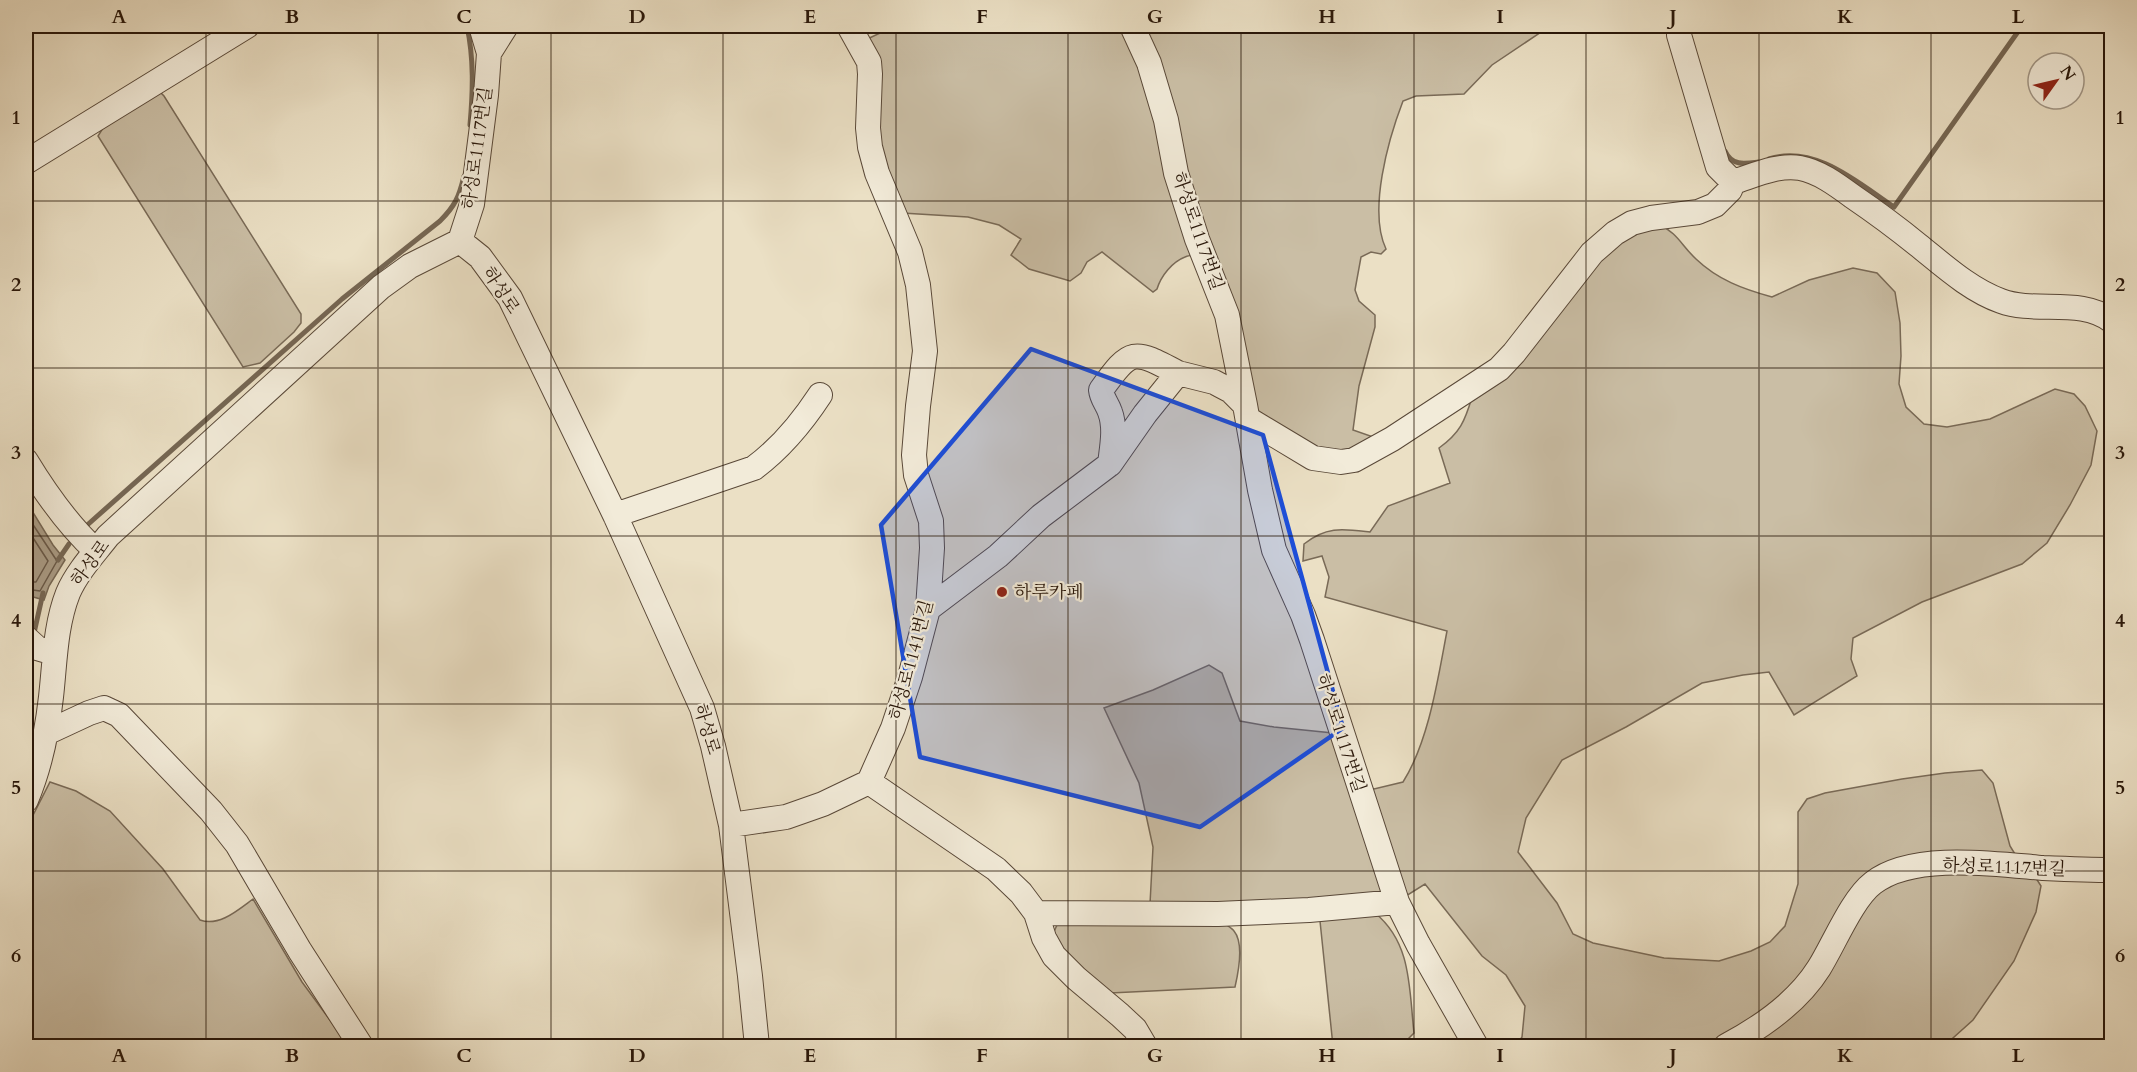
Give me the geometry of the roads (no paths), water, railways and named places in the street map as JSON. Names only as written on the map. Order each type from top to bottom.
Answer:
[{"type":"street","points":[[26,162],[247,26]]},
{"type":"street","name":"하성로1117번길","points":[[460,241],[472,204],[477,173],[489,53],[481,26]]},
{"type":"street","name":"하성로1117번길","points":[[489,53],[506,26]]},
{"type":"street","name":"하성로1141번길","points":[[849,26],[869,62],[870,147],[877,173],[910,252],[918,285],[926,351],[914,455],[916,475],[931,521],[932,548],[928,609],[910,677],[893,728],[869,782]]},
{"type":"street","name":"하성로1117번길","points":[[1132,26],[1149,63],[1166,120],[1176,173],[1197,239],[1227,315],[1274,550],[1312,640],[1397,902],[1476,1047]]},
{"type":"street","points":[[1681,26],[1679,35],[1718,167],[1733,182]]},
{"type":"street","points":[[1733,182],[1784,167],[1801,168],[1839,187],[1889,221],[1959,278],[2001,302],[2030,308],[2083,308],[2104,315],[2112,321]]},
{"type":"street","points":[[1110,464],[1114,429],[1110,411],[1102,399],[1101,390],[1125,359],[1138,355],[1149,357],[1178,373],[1214,382],[1231,391],[1246,412],[1313,458],[1341,462],[1354,460],[1392,439],[1499,369],[1592,253],[1615,233],[1641,220],[1698,212],[1715,205],[1730,190],[1733,182]]},
{"type":"street","name":"하성로","points":[[28,789],[46,734],[54,653],[61,617],[69,592],[96,551],[117,528],[381,287],[410,266],[460,241],[480,257],[510,298],[615,515],[702,708],[731,825],[757,1047]]},
{"type":"street","points":[[928,609],[998,556],[1041,516],[1110,464],[1145,414],[1178,373]]},
{"type":"street","points":[[615,515],[754,468],[772,455],[792,435],[820,395]]},
{"type":"street","points":[[26,461],[58,509],[76,532],[96,551]]},
{"type":"street","points":[[26,638],[37,648],[54,653]]},
{"type":"street","points":[[46,734],[104,708],[119,715],[212,811],[237,844],[361,1047]]},
{"type":"street","points":[[731,825],[786,817],[823,804],[869,782],[996,869],[1021,893],[1036,913],[1044,938],[1054,956],[1135,1029],[1145,1047]]},
{"type":"street","name":"하성로1117번길","points":[[1726,1047],[1760,1027],[1798,996],[1818,969],[1861,895],[1873,882],[1894,872],[1914,866],[1965,862],[2112,870]]},
{"type":"street","points":[[1036,913],[1218,914],[1309,910],[1397,902]]},
{"type":"water","points":[[26,501],[65,560],[49,586],[44,600],[26,595]]},
{"type":"waterway","points":[[467,26],[472,75],[470,125]]},
{"type":"waterway","points":[[1769,159],[1786,156],[1819,161],[1851,177],[1894,207],[2022,26]]},
{"type":"waterway","points":[[1725,151],[1735,162],[1758,162]]},
{"type":"waterway","points":[[85,527],[342,299],[440,221],[456,201],[464,176]]},
{"type":"waterway","points":[[58,560],[69,544]]},
{"type":"waterway","points":[[34,633],[43,593]]},
{"type":"waterway","points":[[26,733],[30,657]]},
{"type":"place","name":"하루카페","points":[[1002,592]]}]
